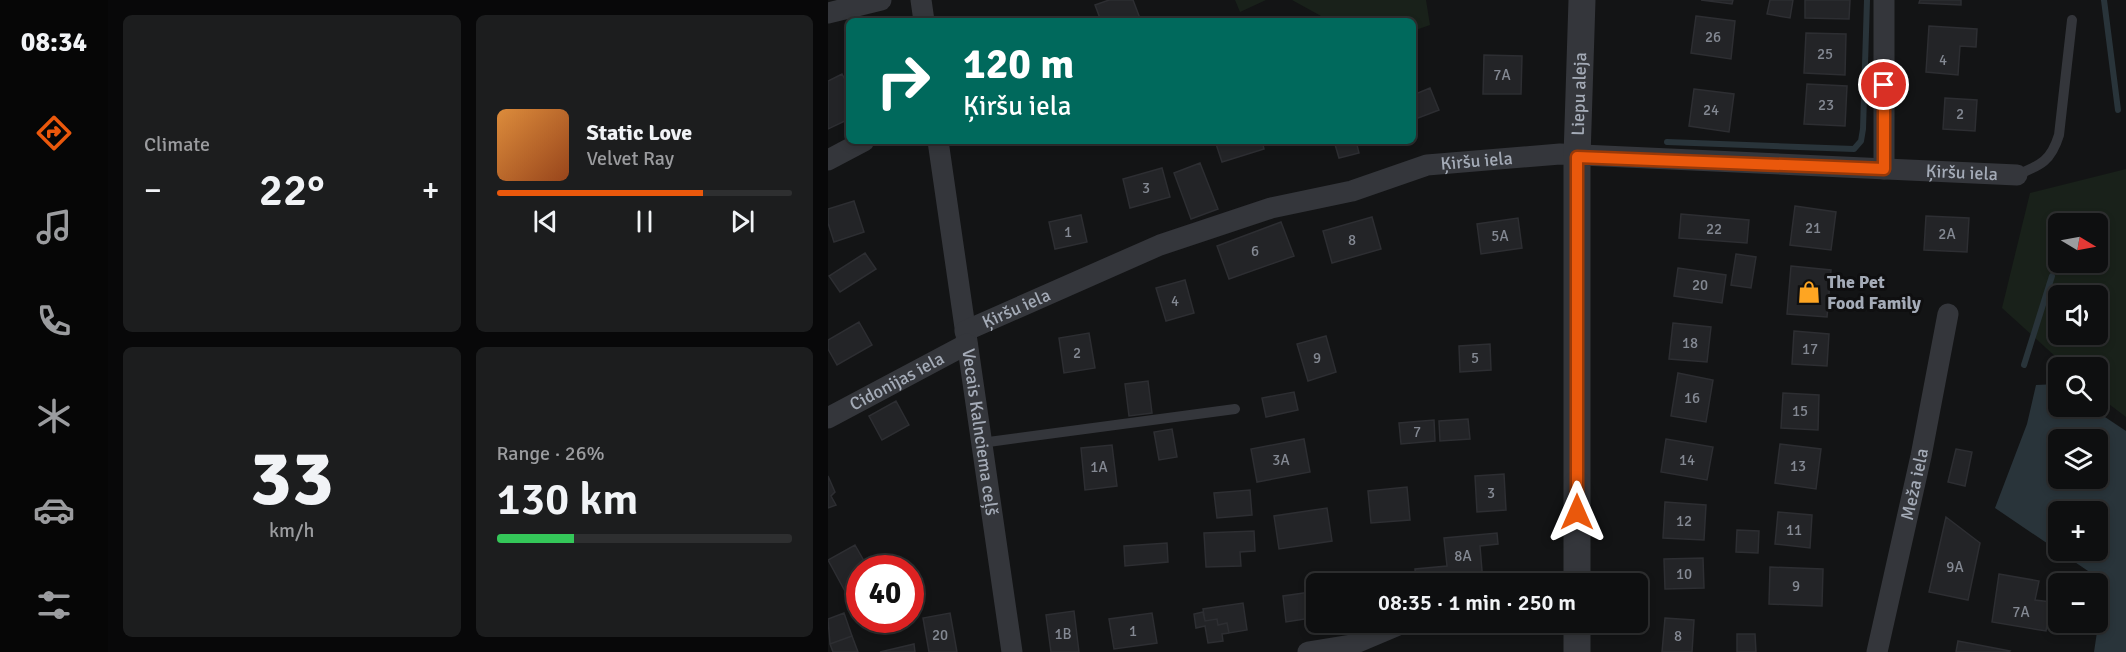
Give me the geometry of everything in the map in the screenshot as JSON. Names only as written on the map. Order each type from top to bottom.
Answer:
[{"type":"street","points":[[828,13],[881,0]]},
{"type":"street","points":[[921,0],[924,18]]},
{"type":"street","name":"Liepu aleja","points":[[1577,573],[1577,157],[1582,0]]},
{"type":"street","points":[[1884,0],[1884,169]]},
{"type":"street","points":[[828,159],[858,144]]},
{"type":"street","name":"Vecais Kalnciema ceļš","points":[[938,144],[1012,652]]},
{"type":"street","name":"Ķiršu iela","points":[[966,338],[1160,245],[1271,208],[1352,191],[1427,165],[1560,154],[1577,157],[2017,176]]},
{"type":"street","name":"Meža iela","points":[[1877,652],[1921,456],[1948,314]]},
{"type":"street","name":"Cidonijas iela","points":[[828,418],[966,338]]},
{"type":"street","points":[[1308,652],[1351,645],[1379,633]]},
{"type":"street","points":[[1577,633],[1577,652]]},
{"type":"lane","points":[[2017,176],[2038,166],[2054,153],[2059,135],[2072,20]]},
{"type":"lane","points":[[981,443],[1235,410]]},
{"type":"shaded area","points":[[1235,0],[1266,0],[1240,12]]},
{"type":"shaded area","points":[[1292,0],[1426,0],[1430,25],[1416,30],[1416,18],[1321,18]]},
{"type":"shaded area","points":[[2126,169],[2126,417],[2108,403],[2108,357],[2056,357],[2002,308],[2030,193]]},
{"type":"shaded area","points":[[2048,384],[2048,417],[2105,417],[2126,431],[2126,652],[2094,652],[2097,633],[2108,633],[2108,573],[2091,573],[2073,561],[2108,561],[2108,501],[2048,501],[2048,544],[1995,508],[2027,424],[2036,385]]},
{"type":"building","points":[[1109,0],[1133,0],[1140,18],[1100,18],[1095,5]]},
{"type":"building","points":[[1701,0],[1733,0],[1732,4]]},
{"type":"building","points":[[1770,0],[1793,0],[1790,18],[1767,14]]},
{"type":"building","points":[[1805,0],[1850,0],[1849,19],[1805,18]]},
{"type":"building","points":[[1920,0],[1961,0],[1961,5],[1919,3]]},
{"type":"building","points":[[1696,16],[1735,21],[1731,59],[1691,53]]},
{"type":"building","points":[[1929,26],[1977,29],[1976,47],[1960,46],[1958,75],[1926,72]]},
{"type":"building","points":[[1806,33],[1846,34],[1845,75],[1804,73]]},
{"type":"building","points":[[1484,55],[1522,56],[1521,94],[1483,94]]},
{"type":"building","points":[[842,74],[846,81],[846,120],[828,129],[828,81]]},
{"type":"building","points":[[1807,84],[1847,86],[1845,126],[1804,124]]},
{"type":"building","points":[[1430,88],[1439,110],[1416,119],[1416,94]]},
{"type":"building","points":[[1694,89],[1734,94],[1729,132],[1689,126]]},
{"type":"building","points":[[1945,98],[1977,100],[1975,131],[1943,129]]},
{"type":"building","points":[[1216,144],[1263,144],[1264,149],[1222,162]]},
{"type":"building","points":[[1335,144],[1357,144],[1359,153],[1339,158]]},
{"type":"building","points":[[1200,163],[1218,209],[1191,219],[1174,173]]},
{"type":"building","points":[[1162,168],[1170,197],[1130,208],[1123,179]]},
{"type":"building","points":[[854,201],[864,232],[834,242],[828,223],[828,209]]},
{"type":"building","points":[[1795,206],[1836,212],[1831,250],[1790,245]]},
{"type":"building","points":[[1681,214],[1749,220],[1747,243],[1679,238]]},
{"type":"building","points":[[1081,215],[1087,242],[1055,249],[1049,222]]},
{"type":"building","points":[[1926,216],[1969,218],[1967,252],[1924,250]]},
{"type":"building","points":[[1372,217],[1381,249],[1332,263],[1323,231]]},
{"type":"building","points":[[1518,218],[1522,248],[1481,254],[1477,224]]},
{"type":"building","points":[[1281,222],[1294,256],[1229,279],[1217,246]]},
{"type":"building","points":[[865,253],[876,269],[840,292],[829,276]]},
{"type":"building","points":[[1736,254],[1756,257],[1751,288],[1731,285]]},
{"type":"building","name":"The Pet Food Family","points":[[1791,266],[1831,270],[1827,317],[1787,314]]},
{"type":"building","points":[[1678,268],[1726,275],[1722,303],[1674,296]]},
{"type":"building","points":[[1185,280],[1194,313],[1166,321],[1156,288]]},
{"type":"building","points":[[859,322],[872,345],[837,365],[828,349],[828,340]]},
{"type":"building","points":[[1673,323],[1711,327],[1707,362],[1669,359]]},
{"type":"building","points":[[1794,331],[1829,334],[1827,366],[1792,364]]},
{"type":"building","points":[[1089,333],[1095,368],[1064,373],[1059,338]]},
{"type":"building","points":[[1326,336],[1336,372],[1308,381],[1297,344]]},
{"type":"building","points":[[1490,344],[1491,370],[1460,372],[1459,346]]},
{"type":"building","points":[[1678,373],[1713,380],[1706,422],[1671,416]]},
{"type":"building","points":[[1148,381],[1152,413],[1129,416],[1125,384]]},
{"type":"building","points":[[1294,392],[1298,410],[1266,417],[1262,398]]},
{"type":"building","points":[[1783,393],[1819,395],[1818,430],[1781,428]]},
{"type":"building","points":[[896,401],[909,425],[882,440],[869,416]]},
{"type":"building","points":[[1468,419],[1470,439],[1440,441],[1439,421]]},
{"type":"building","points":[[1434,420],[1435,441],[1401,444],[1399,423]]},
{"type":"building","points":[[1172,429],[1177,457],[1159,460],[1154,432]]},
{"type":"building","points":[[1304,439],[1310,472],[1257,482],[1251,449]]},
{"type":"building","points":[[1666,439],[1713,447],[1707,480],[1661,472]]},
{"type":"building","points":[[1780,444],[1821,449],[1816,489],[1775,483]]},
{"type":"building","points":[[1112,445],[1117,486],[1085,490],[1081,448]]},
{"type":"building","points":[[1956,449],[1972,452],[1965,486],[1948,482]]},
{"type":"building","points":[[1504,474],[1506,510],[1477,512],[1475,476]]},
{"type":"building","points":[[828,476],[835,492],[831,496],[836,505],[828,508]]},
{"type":"building","points":[[1407,487],[1410,520],[1371,523],[1368,491]]},
{"type":"building","points":[[1250,490],[1252,515],[1217,518],[1214,493]]},
{"type":"building","points":[[1665,502],[1706,505],[1704,540],[1663,538]]},
{"type":"building","points":[[1327,508],[1332,541],[1279,549],[1274,516]]},
{"type":"building","points":[[1778,512],[1812,515],[1810,548],[1775,544]]},
{"type":"building","points":[[1946,517],[1980,543],[1968,600],[1929,592]]},
{"type":"building","points":[[1737,530],[1759,531],[1758,553],[1736,552]]},
{"type":"building","points":[[1254,531],[1255,551],[1240,552],[1241,566],[1206,567],[1204,533]]},
{"type":"building","points":[[1497,533],[1498,544],[1480,546],[1482,573],[1415,573],[1415,569],[1447,566],[1444,538]]},
{"type":"building","points":[[1167,543],[1168,562],[1125,566],[1124,546]]},
{"type":"building","points":[[855,545],[861,555],[846,555],[846,593],[828,560]]},
{"type":"building","points":[[1703,558],[1704,588],[1665,589],[1664,559]]},
{"type":"building","points":[[1770,567],[1823,569],[1822,606],[1769,604]]},
{"type":"building","points":[[1999,574],[2039,581],[2035,600],[2048,602],[2046,631],[1992,622]]},
{"type":"building","points":[[1306,593],[1306,619],[1286,622],[1283,596]]},
{"type":"building","points":[[1243,603],[1247,630],[1229,633],[1227,623],[1218,625],[1217,619],[1205,621],[1203,609]]},
{"type":"building","points":[[1074,611],[1079,652],[1051,652],[1046,615]]},
{"type":"building","points":[[1203,612],[1205,621],[1217,619],[1218,625],[1227,623],[1229,633],[1222,634],[1223,641],[1208,643],[1205,626],[1196,628],[1194,614]]},
{"type":"building","points":[[844,613],[846,633],[851,633],[852,636],[830,644],[828,619]]},
{"type":"building","points":[[950,613],[957,652],[929,652],[924,618]]},
{"type":"building","points":[[1152,613],[1157,643],[1114,649],[1109,619]]},
{"type":"building","points":[[1665,618],[1694,620],[1692,652],[1662,652]]},
{"type":"building","points":[[1737,634],[1755,634],[1756,652],[1737,652]]},
{"type":"building","points":[[852,636],[858,652],[833,652],[830,644]]},
{"type":"building","points":[[1958,641],[2010,651],[1956,652]]},
{"type":"building","points":[[914,644],[915,652],[880,652]]},
{"type":"waterway","points":[[1667,142],[1854,149],[1861,141],[1863,129],[1867,0]]},
{"type":"waterway","points":[[2104,0],[2118,110]]},
{"type":"waterway","points":[[2024,365],[2052,276]]},
{"type":"place","name":"The Pet Food Family","points":[[1809,292]]},
{"type":"route","points":[[1577,512],[1577,157],[1884,169],[1884,85]]}]
